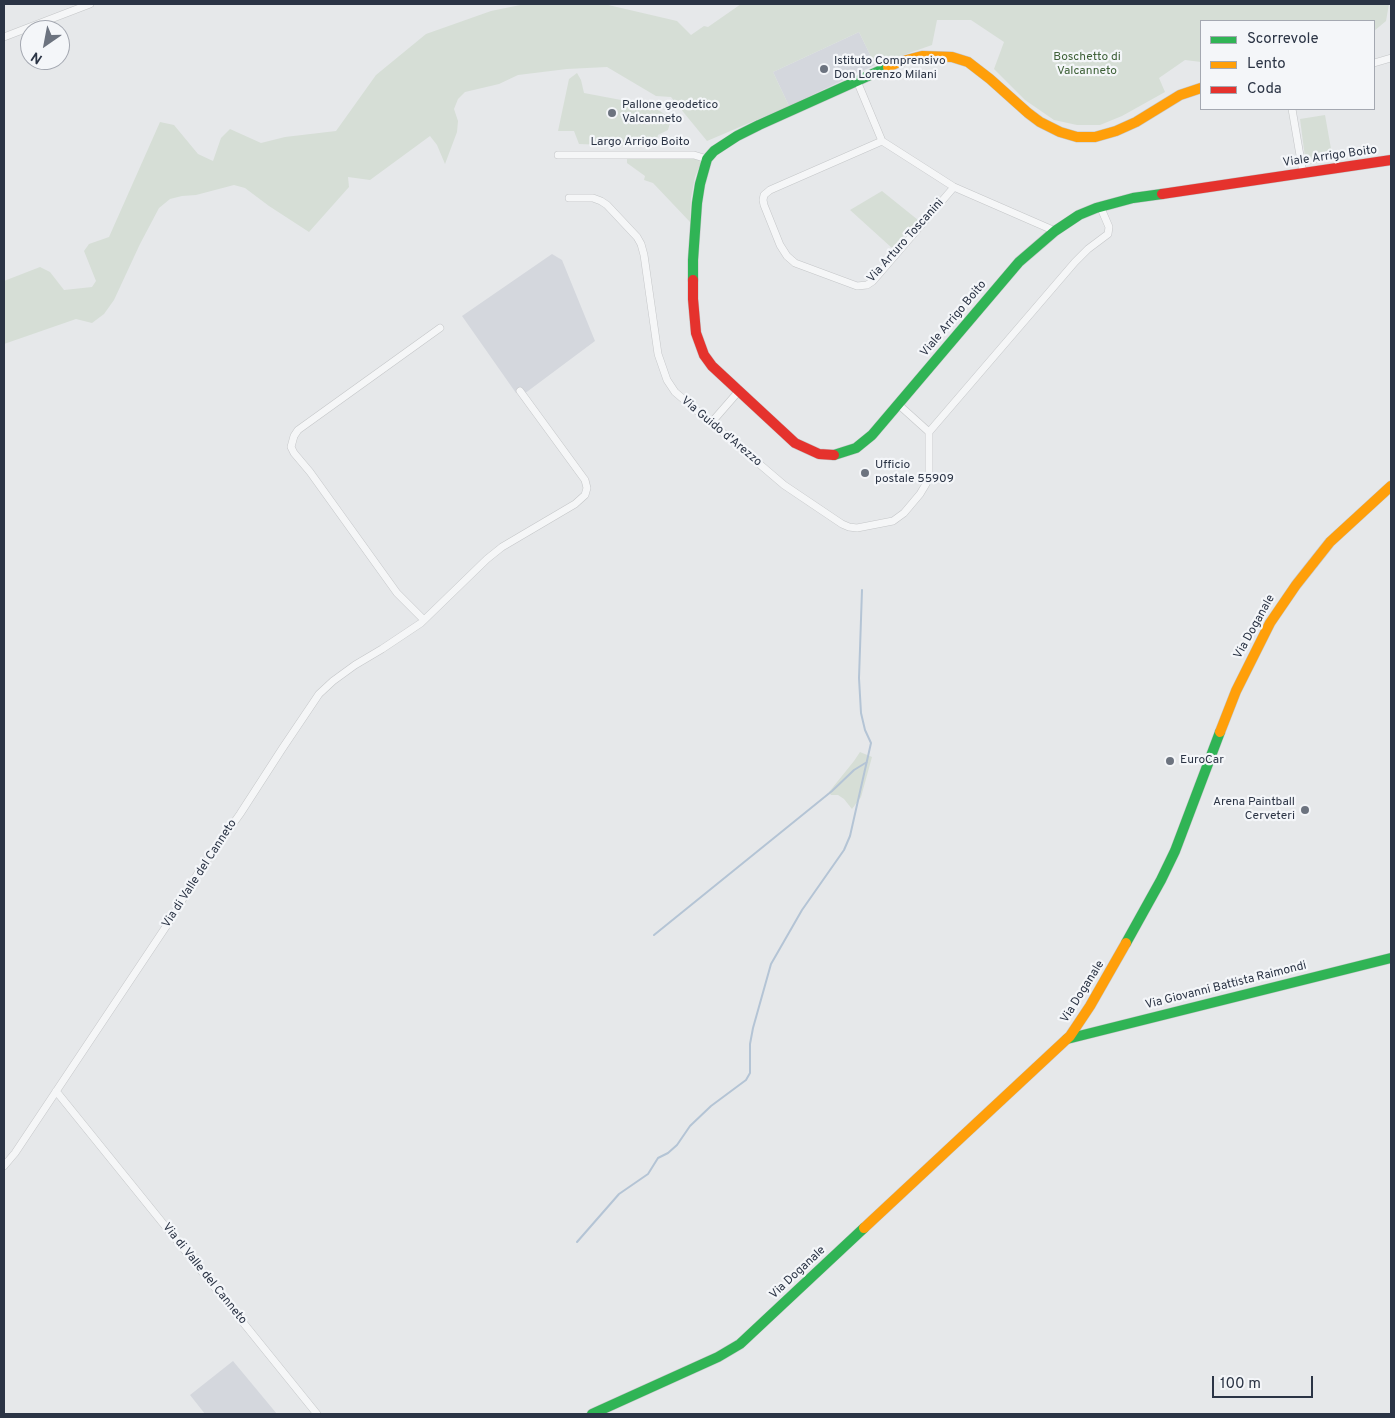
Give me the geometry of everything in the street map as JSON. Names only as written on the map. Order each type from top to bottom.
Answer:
[{"type":"street","points":[[4,38],[90,4]]},
{"type":"street","points":[[707,159],[722,145],[746,131],[912,58],[929,56],[956,58],[965,61],[977,68],[1040,122],[1063,134],[1084,138],[1103,135],[1124,128],[1177,96],[1200,88]]},
{"type":"street","points":[[1375,63],[1391,58]]},
{"type":"street","points":[[857,82],[882,141],[954,187],[1055,231]]},
{"type":"street","points":[[1292,110],[1303,173]]},
{"type":"street","name":"Via Arturo Toscanini","points":[[882,141],[770,190],[765,194],[763,198],[764,205],[780,244],[787,256],[795,263],[857,286],[867,286],[954,187]]},
{"type":"street","name":"Largo Arrigo Boito","points":[[558,156],[694,155],[707,159]]},
{"type":"street","name":"Viale Arrigo Boito","points":[[707,159],[698,196],[693,299],[698,341],[702,352],[738,392],[795,443],[811,451],[828,455],[846,452],[859,446],[872,435],[1005,277],[1027,254],[1055,231],[1079,215],[1100,206],[1133,198],[1391,160]]},
{"type":"street","name":"Via Guido d'Arezzo","points":[[569,198],[593,198],[601,201],[639,240],[644,255],[657,350],[670,387],[679,397],[784,485],[842,524],[854,528],[869,526],[893,521],[904,513],[920,494],[929,475],[929,432]]},
{"type":"street","points":[[898,405],[929,432],[1072,265],[1108,234],[1109,227],[1100,206]]},
{"type":"street","points":[[424,620],[397,593],[291,447],[298,430],[440,328]]},
{"type":"street","name":"Via di Valle del Canneto","points":[[317,1414],[56,1091],[168,922],[198,873],[240,814],[313,702],[336,679],[424,620],[498,550],[577,502],[586,492],[587,485],[584,478],[520,392]]},
{"type":"street","points":[[711,423],[738,392]]},
{"type":"street","name":"Via Doganale","points":[[592,1414],[718,1357],[740,1344],[1067,1039],[1090,1006],[1165,873],[1194,803],[1234,696],[1250,660],[1270,623],[1296,585],[1330,542],[1391,486]]},
{"type":"street","name":"Via Giovanni Battista Raimondi","points":[[1067,1039],[1391,958]]},
{"type":"street","points":[[4,1166],[15,1153],[56,1091]]},
{"type":"shaded area","name":"Istituto Comprensivo Don Lorenzo Milani","points":[[859,32],[875,65],[789,106],[773,72]]},
{"type":"shaded area","points":[[552,254],[562,260],[595,341],[524,394],[521,391],[516,393],[462,316]]},
{"type":"shaded area","points":[[233,1361],[277,1414],[205,1414],[190,1395]]},
{"type":"green space","name":"Boschetto di Valcanneto","points":[[525,4],[604,4],[677,21],[691,35],[704,26],[708,27],[741,4],[1389,4],[1386,21],[1375,30],[1375,20],[1200,20],[1200,62],[1185,60],[1159,78],[1165,92],[1122,116],[1100,125],[1077,125],[1054,120],[1025,100],[994,69],[1004,42],[971,20],[937,20],[932,45],[875,65],[859,32],[773,72],[789,106],[707,141],[671,97],[656,96],[607,67],[567,69],[518,75],[499,84],[465,92],[458,99],[454,109],[458,121],[457,132],[445,164],[437,145],[430,136],[370,180],[348,177],[349,187],[309,232],[245,188],[234,185],[196,195],[170,199],[159,208],[114,300],[104,314],[92,323],[76,319],[4,344],[4,281],[40,267],[50,272],[64,290],[92,287],[96,281],[84,251],[89,244],[109,237],[160,122],[174,125],[198,154],[213,161],[221,138],[230,129],[261,143],[285,137],[336,131],[376,75],[426,34],[491,11]]},
{"type":"green space","name":"Pallone geodetico Valcanneto","points":[[577,73],[584,93],[653,106],[671,119],[668,130],[658,135],[655,147],[579,144],[574,131],[558,131],[569,79]]},
{"type":"green space","points":[[1325,115],[1333,160],[1306,165],[1300,119]]},
{"type":"green space","points":[[627,158],[694,158],[700,160],[691,198],[690,222],[653,183],[644,180],[645,176],[627,163]]},
{"type":"green space","points":[[882,191],[918,220],[892,248],[850,210]]},
{"type":"green space","points":[[860,752],[872,757],[861,797],[852,809],[844,799],[838,795],[831,795],[829,792]]},
{"type":"waterway","points":[[577,1242],[619,1194],[648,1174],[658,1158],[668,1153],[677,1145],[690,1126],[711,1106],[746,1080],[750,1073],[750,1044],[753,1028],[771,964],[802,910],[844,850],[850,836],[871,743],[865,730],[861,713],[859,678],[862,590]]},
{"type":"waterway","points":[[654,935],[832,791],[854,770],[867,762]]},
{"type":"traffic: fast","points":[[693,280],[697,203],[700,184],[707,159],[714,151],[759,125],[888,67]]},
{"type":"traffic: fast","points":[[834,455],[856,448],[872,435],[1019,262],[1055,231],[1079,215],[1096,208],[1133,198],[1162,194]]},
{"type":"traffic: fast","points":[[1126,943],[1175,851],[1220,732]]},
{"type":"traffic: fast","points":[[1067,1039],[1391,958]]},
{"type":"traffic: fast","points":[[592,1414],[718,1357],[740,1344],[864,1228]]},
{"type":"traffic: slow","points":[[888,67],[922,56],[952,57],[968,62],[1040,122],[1060,132],[1077,137],[1095,137],[1116,131],[1136,122],[1180,95],[1200,88]]},
{"type":"traffic: slow","points":[[1220,732],[1236,691],[1270,623],[1296,585],[1330,542],[1391,486]]},
{"type":"traffic: slow","points":[[864,1228],[1070,1036],[1090,1006],[1126,943]]},
{"type":"traffic: jam","points":[[1162,194],[1391,160]]},
{"type":"traffic: jam","points":[[693,280],[696,333],[704,355],[712,366],[795,443],[819,454],[834,455]]},
{"type":"place","name":"Istituto Comprensivo Don Lorenzo Milani","points":[[824,69]]},
{"type":"place","name":"Pallone geodetico Valcanneto","points":[[612,113]]},
{"type":"place","name":"Ufficio postale 55909","points":[[865,473]]},
{"type":"place","name":"EuroCar","points":[[1170,761]]},
{"type":"place","name":"Arena Paintball Cerveteri","points":[[1305,810]]}]
